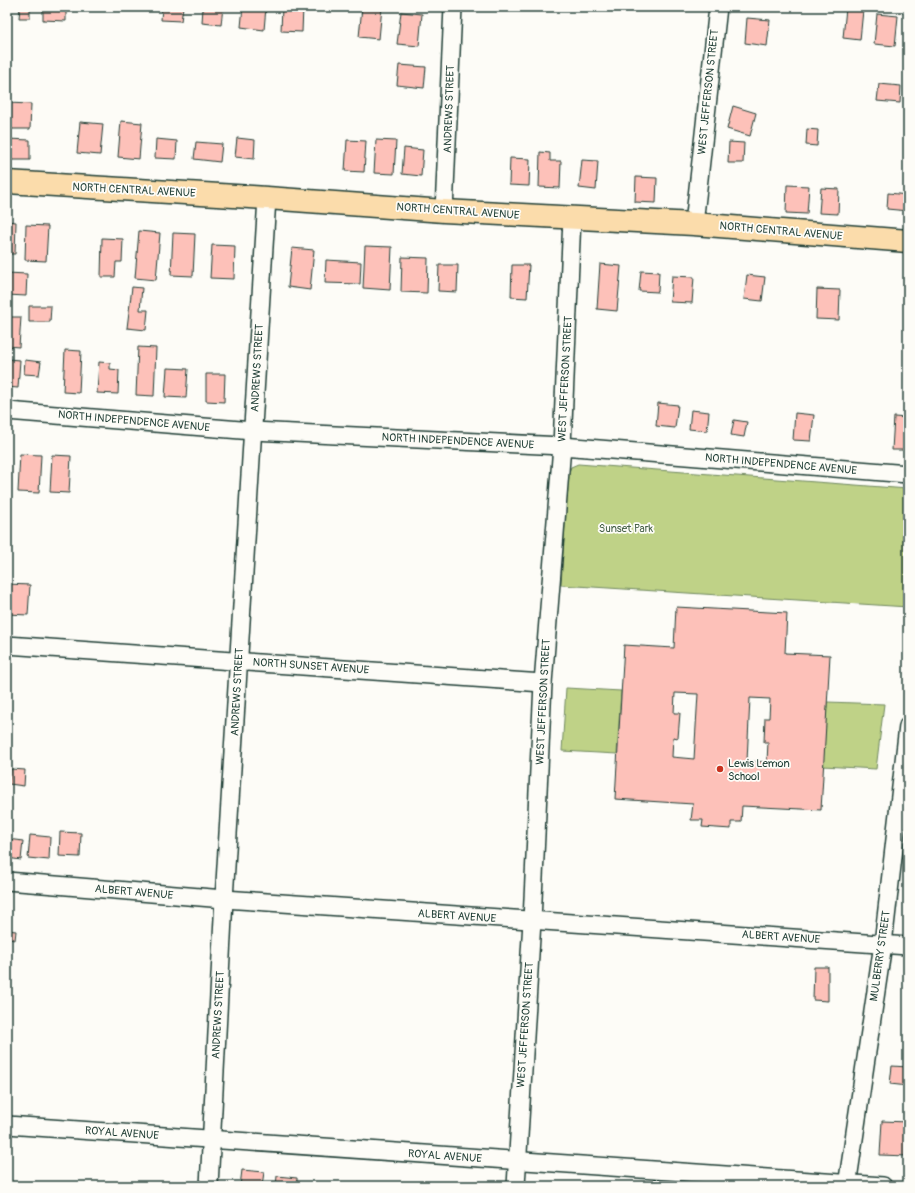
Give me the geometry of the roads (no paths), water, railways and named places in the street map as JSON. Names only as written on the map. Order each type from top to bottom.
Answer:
[{"type":"main road","name":"NORTH CENTRAL AVENUE","points":[[7,182],[267,198],[444,211],[694,224],[908,241]]},
{"type":"street","name":"ANDREWS STREET","points":[[444,211],[453,7]]},
{"type":"street","name":"WEST JEFFERSON STREET","points":[[694,224],[718,7]]},
{"type":"street","name":"ANDREWS STREET","points":[[209,1186],[224,899],[267,198]]},
{"type":"street","name":"WEST JEFFERSON STREET","points":[[516,1186],[532,921],[543,682],[562,446],[572,218]]},
{"type":"street","name":"NORTH INDEPENDENCE AVENUE","points":[[7,411],[253,431],[562,446],[908,474]]},
{"type":"street","name":"NORTH SUNSET AVENUE","points":[[7,645],[543,682]]},
{"type":"street","name":"MULBERRY STREET","points":[[847,1184],[883,944],[908,726]]},
{"type":"street","name":"ALBERT AVENUE","points":[[7,881],[224,899],[908,946]]},
{"type":"street","name":"ROYAL AVENUE","points":[[7,1125],[883,1186]]},
{"type":"place","name":"Lewis Lemon School","points":[[720,769]]},
{"type":"park label","name":"Sunset Park","points":[[626,528]]}]
